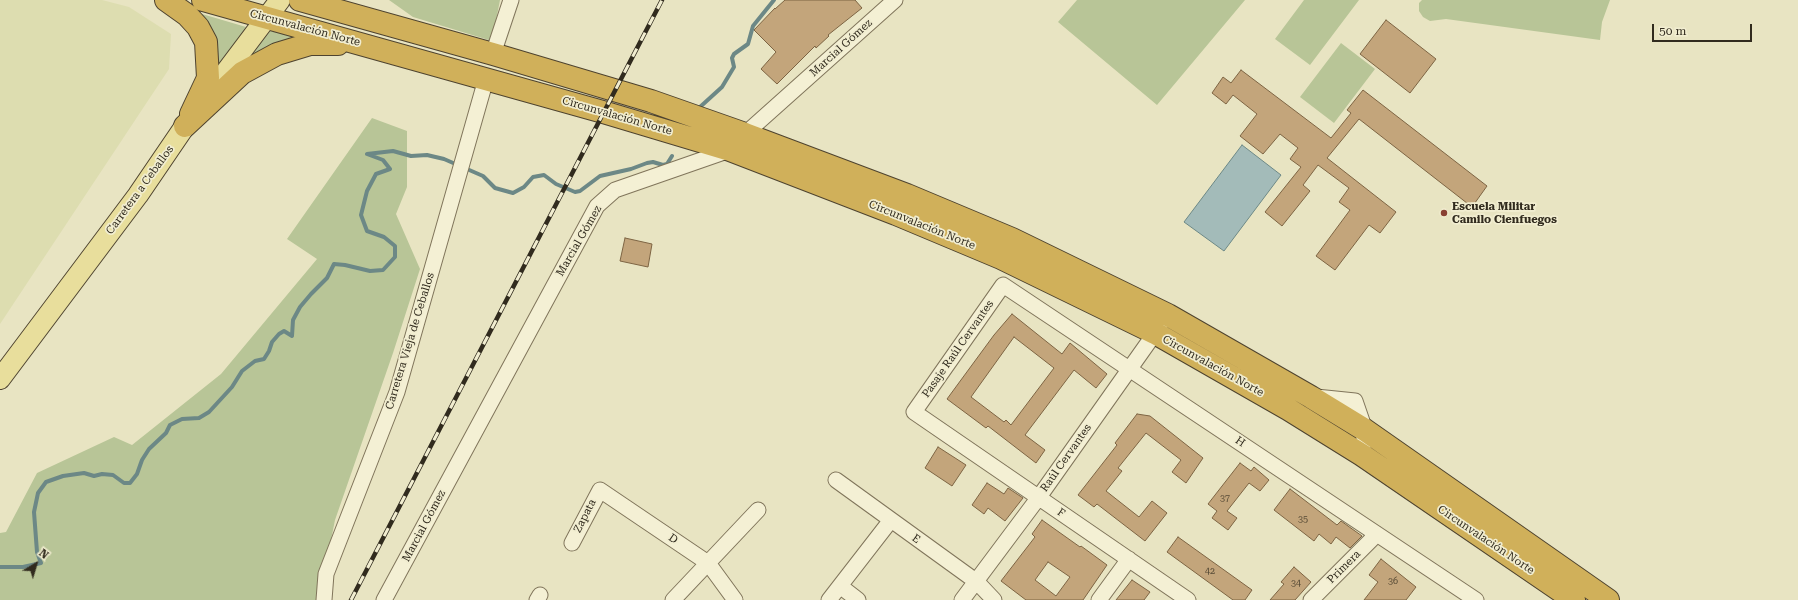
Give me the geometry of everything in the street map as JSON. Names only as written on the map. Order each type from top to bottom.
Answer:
[{"type":"highway","points":[[166,0],[198,26],[206,42],[208,78],[185,126]]},
{"type":"highway","name":"Circunvalación Norte","points":[[203,0],[603,112],[730,150],[896,214],[1001,258],[1155,333],[1288,409],[1362,455],[1574,600]]},
{"type":"highway","name":"Circunvalación Norte","points":[[300,0],[651,101],[745,134],[907,195],[1012,239],[1168,315],[1311,397],[1365,430],[1608,600]]},
{"type":"highway","points":[[355,0],[367,19]]},
{"type":"highway","points":[[185,126],[242,73],[277,54],[310,44],[361,44]]},
{"type":"main road","name":"Carretera a Ceballos","points":[[0,379],[138,195],[185,126],[280,0]]},
{"type":"street","points":[[492,54],[511,0]]},
{"type":"street","name":"Marcial Gómez","points":[[384,600],[597,206],[615,190],[730,150],[745,134],[895,0]]},
{"type":"street","name":"Carretera Vieja de Ceballos","points":[[324,600],[326,574],[397,392],[486,79]]},
{"type":"street","name":"H","points":[[1003,285],[1476,600]]},
{"type":"street","name":"Pasaje Raúl Cervantes","points":[[914,412],[1003,285]]},
{"type":"street","name":"Raúl Cervantes","points":[[962,600],[977,582],[1039,497],[1168,315]]},
{"type":"street","points":[[1288,409],[1311,397]]},
{"type":"street","name":"F","points":[[914,412],[1188,600]]},
{"type":"street","points":[[1362,455],[1365,430]]},
{"type":"street","name":"E","points":[[836,480],[977,582],[994,600]]},
{"type":"street","name":"Zapata","points":[[572,543],[600,490]]},
{"type":"street","name":"D","points":[[600,490],[708,563],[735,600]]},
{"type":"street","points":[[672,600],[758,510]]},
{"type":"street","points":[[829,600],[891,520]]},
{"type":"street","name":"Primera","points":[[1311,600],[1377,534]]},
{"type":"street","points":[[1099,600],[1129,559]]},
{"type":"street","points":[[840,586],[858,600]]},
{"type":"green space","points":[[0,0],[102,0],[129,7],[171,34],[169,69],[0,324]]},
{"type":"green space","points":[[389,0],[500,0],[492,41],[413,17]]},
{"type":"green space","points":[[1077,0],[1245,0],[1157,105],[1058,22]]},
{"type":"green space","points":[[1304,0],[1359,0],[1310,65],[1275,39]]},
{"type":"green space","points":[[1422,0],[1610,0],[1602,22],[1600,40],[1446,19],[1430,21],[1423,17],[1419,11],[1419,3]]},
{"type":"green space","points":[[192,11],[246,27],[219,73],[217,41],[211,29]]},
{"type":"green space","points":[[270,31],[300,36],[248,58]]},
{"type":"green space","points":[[1341,43],[1375,69],[1334,123],[1300,97]]},
{"type":"green space","points":[[372,118],[407,131],[407,187],[396,214],[420,269],[393,353],[335,520],[319,600],[0,600],[0,533],[6,532],[37,473],[114,437],[132,445],[221,374],[317,259],[287,239]]},
{"type":"water","points":[[1242,145],[1281,175],[1224,251],[1184,222]]},
{"type":"building","points":[[785,0],[855,0],[862,8],[828,35],[829,36],[816,48],[815,46],[777,84],[761,69],[776,52],[754,30],[775,8]]},
{"type":"building","points":[[1386,20],[1436,59],[1410,93],[1360,54]]},
{"type":"building","points":[[1241,70],[1331,138],[1351,113],[1347,110],[1363,90],[1487,186],[1472,207],[1359,119],[1327,158],[1396,212],[1380,233],[1369,225],[1335,270],[1316,256],[1350,210],[1339,202],[1349,188],[1318,165],[1303,185],[1310,191],[1282,226],[1265,212],[1301,167],[1290,159],[1298,148],[1280,134],[1263,154],[1240,136],[1257,114],[1233,95],[1226,104],[1212,93],[1223,77],[1231,83]]},
{"type":"building","points":[[625,238],[652,244],[648,267],[620,261]]},
{"type":"building","points":[[1012,314],[1062,354],[1070,343],[1107,374],[1096,388],[1074,370],[1025,435],[1045,450],[1036,463],[988,426],[986,428],[947,399],[994,335]],"holes":[[[1014,337],[1054,368],[1011,425],[1006,420],[1004,422],[971,397]]]},
{"type":"building","points":[[1137,414],[1150,416],[1203,458],[1186,483],[1172,472],[1181,460],[1146,433],[1118,468],[1122,471],[1106,491],[1139,517],[1152,501],[1167,513],[1145,541],[1097,504],[1094,507],[1078,495],[1117,445],[1115,443]]},
{"type":"building","points":[[938,447],[966,465],[952,486],[925,468]]},
{"type":"building","points":[[1240,463],[1251,471],[1254,467],[1269,480],[1260,491],[1249,483],[1227,511],[1237,518],[1228,530],[1212,518],[1217,511],[1208,504]]},
{"type":"building","points":[[987,483],[1004,494],[1008,488],[1023,498],[1005,521],[988,508],[984,514],[972,505]]},
{"type":"building","points":[[1290,489],[1337,525],[1341,521],[1362,536],[1350,548],[1336,537],[1331,544],[1319,534],[1314,541],[1274,510]]},
{"type":"building","points":[[1042,520],[1107,565],[1083,600],[1026,600],[1001,581],[1035,537],[1032,534]],"holes":[[[1048,562],[1070,577],[1056,596],[1035,580]]]},
{"type":"building","points":[[1178,537],[1252,590],[1245,600],[1233,600],[1167,552]]},
{"type":"building","points":[[1381,559],[1416,587],[1406,600],[1364,600],[1378,582],[1369,575]]},
{"type":"building","points":[[1294,567],[1311,582],[1295,600],[1270,600],[1284,584],[1281,582]]},
{"type":"building","points":[[1132,580],[1150,592],[1144,600],[1116,600]]},
{"type":"waterway","points":[[700,107],[722,87],[734,67],[732,58],[734,54],[748,44],[753,26],[774,0]]},
{"type":"waterway","points":[[0,567],[23,567],[41,563],[37,552],[34,512],[38,493],[46,482],[63,476],[84,473],[94,476],[102,474],[113,475],[124,483],[130,483],[137,474],[142,460],[149,449],[166,433],[170,425],[182,419],[199,418],[209,412],[232,387],[242,371],[255,361],[264,359],[272,342],[279,334],[284,331],[292,336],[293,320],[300,307],[327,278],[334,264],[370,271],[383,270],[395,257],[395,246],[384,237],[367,231],[361,215],[367,191],[376,174],[390,169],[383,160],[367,154],[393,151],[411,156],[427,155],[444,159],[483,176],[495,188],[513,193],[524,187],[533,177],[544,175],[556,184],[575,192],[580,191],[600,176],[631,169],[647,163],[653,162],[663,165],[667,164],[672,156]]},
{"type":"railway","points":[[351,600],[662,0]]},
{"type":"place","name":"Escuela Militar Camilo Cienfuegos","points":[[1444,213]]}]
